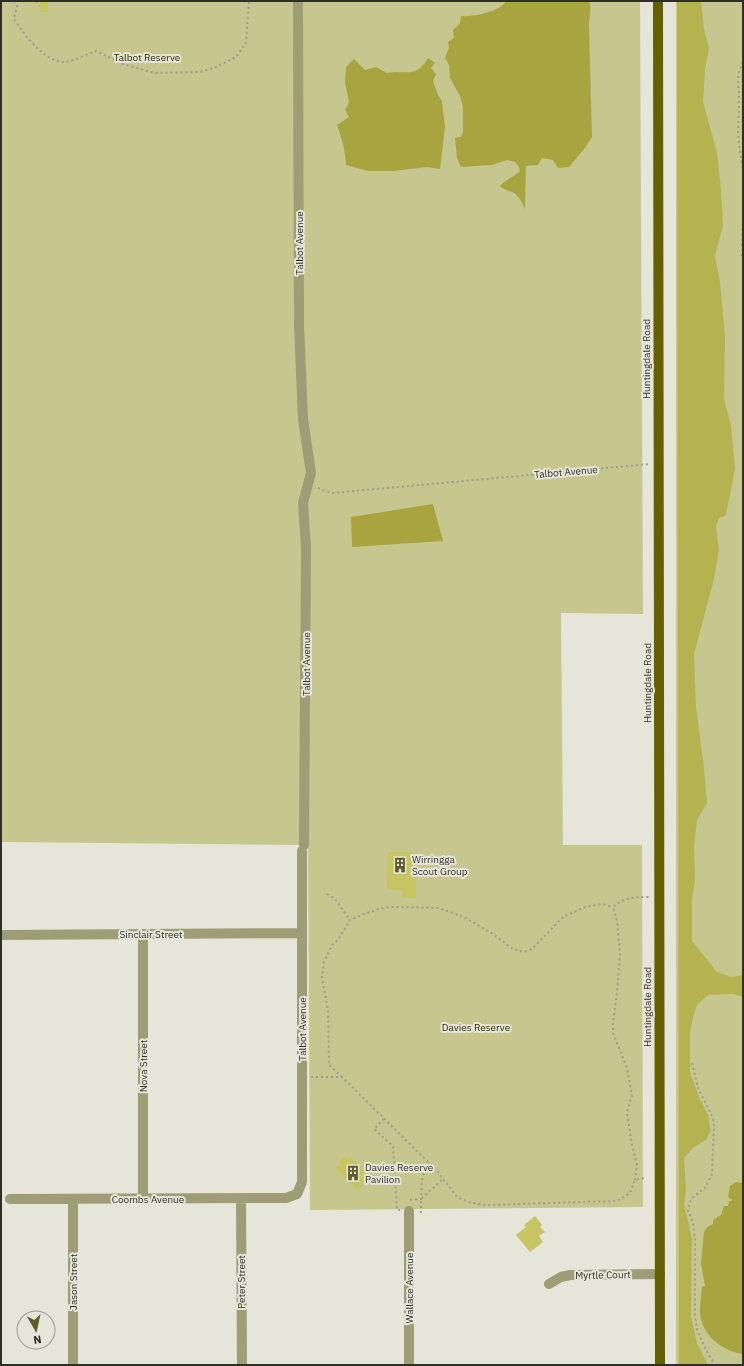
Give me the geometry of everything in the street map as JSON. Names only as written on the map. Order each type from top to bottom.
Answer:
[{"type":"main road","name":"Huntingdale Road","points":[[658,1],[660,1365]]},
{"type":"street","name":"Talbot Avenue","points":[[286,1198],[298,1194],[302,1182],[302,933],[306,547],[303,502],[311,473],[303,419],[300,325],[298,1]]},
{"type":"street","name":"Sinclair Street","points":[[1,935],[302,933]]},
{"type":"street","name":"Nova Street","points":[[143,934],[143,1198]]},
{"type":"street","name":"Coombs Avenue","points":[[10,1199],[286,1198]]},
{"type":"street","name":"Jason Street","points":[[73,1199],[73,1365]]},
{"type":"street","name":"Peter Street","points":[[241,1199],[242,1365]]},
{"type":"street","name":"Wallace Avenue","points":[[409,1211],[409,1365]]},
{"type":"street","name":"Myrtle Court","points":[[549,1284],[561,1277],[570,1275],[660,1274]]},
{"type":"path","points":[[14,1],[17,6],[14,19],[35,47],[54,60],[66,62],[96,52],[123,64],[154,73],[200,72],[236,57],[246,43],[249,1]]},
{"type":"path","points":[[36,1],[39,6]]},
{"type":"path","points":[[743,62],[738,74],[738,135],[743,172]]},
{"type":"path","points":[[742,256],[743,218]]},
{"type":"path","name":"Talbot Avenue","points":[[308,483],[332,493],[658,463]]},
{"type":"path","points":[[327,894],[335,899],[350,920]]},
{"type":"path","points":[[613,907],[620,901],[631,897],[659,897]]},
{"type":"path","points":[[602,904],[613,907],[617,921],[620,954],[613,1033],[626,1068],[632,1095],[627,1113],[637,1165],[635,1180],[630,1193],[617,1201],[485,1205],[468,1202],[457,1197],[444,1178],[430,1163],[329,1065],[328,1010],[322,978],[324,962],[332,945],[338,940],[350,920],[364,914],[390,907],[438,908],[464,917],[493,934],[513,949],[524,952],[532,949],[563,917],[585,907],[602,904]]},
{"type":"path","points":[[692,1063],[698,1088],[714,1123],[712,1174],[706,1187],[692,1198],[688,1211],[693,1222],[695,1240],[695,1316],[697,1330],[715,1365]]},
{"type":"path","points":[[302,1077],[342,1077]]},
{"type":"path","points":[[384,1118],[374,1129],[393,1146],[397,1210],[421,1210]]},
{"type":"path","points":[[421,1217],[424,1169],[430,1163]]},
{"type":"path","points":[[421,1199],[444,1178]]},
{"type":"path","points":[[635,1180],[645,1178]]},
{"type":"green space","points":[[1,1],[640,1],[643,614],[561,613],[563,845],[642,845],[643,1207],[310,1210],[308,845],[1,842]]},
{"type":"green space","points":[[676,1],[743,1],[743,1365],[676,1365]]},
{"type":"shaded area","points":[[506,1],[589,1],[590,7],[589,25],[592,137],[569,167],[558,168],[553,160],[542,158],[538,165],[526,166],[525,209],[521,200],[514,193],[500,186],[520,171],[515,162],[507,160],[492,165],[461,167],[457,158],[455,138],[461,137],[463,131],[463,107],[460,96],[450,78],[449,65],[445,58],[449,48],[448,42],[454,38],[453,30],[460,23],[461,16],[479,15],[492,11],[503,5]]},
{"type":"shaded area","points":[[677,1],[701,1],[704,29],[709,48],[705,70],[703,102],[717,152],[721,190],[723,225],[715,256],[720,282],[725,336],[724,398],[731,426],[735,469],[726,515],[719,518],[716,526],[719,550],[714,579],[694,654],[696,707],[707,803],[697,820],[694,847],[695,879],[692,899],[692,941],[717,972],[731,977],[743,975],[743,997],[733,994],[708,995],[697,1005],[690,1033],[690,1072],[698,1095],[708,1115],[711,1130],[706,1140],[694,1147],[684,1158],[686,1190],[684,1204],[692,1238],[691,1317],[697,1343],[708,1365],[679,1365]]},
{"type":"shaded area","points":[[428,58],[435,63],[431,68],[436,74],[433,81],[442,101],[445,127],[440,169],[427,167],[393,171],[368,171],[346,165],[343,144],[337,125],[349,117],[345,110],[349,102],[345,82],[346,67],[354,59],[365,70],[376,67],[387,73],[410,72],[419,69]]},
{"type":"shaded area","points":[[433,504],[443,541],[352,547],[351,517]]},
{"type":"shaded area","points":[[736,1182],[742,1183],[743,1185],[743,1354],[728,1349],[714,1340],[704,1328],[700,1312],[702,1287],[705,1286],[701,1263],[704,1232],[707,1227],[713,1224],[713,1220],[721,1215],[724,1206],[728,1206],[729,1201],[732,1200],[728,1197],[730,1186]]},
{"type":"building","points":[[40,1],[48,1],[48,12],[40,12]]},
{"type":"building","name":"Wirringga Scout Group","points":[[388,852],[413,852],[412,877],[416,877],[416,898],[402,898],[402,890],[387,889]]},
{"type":"building","name":"Davies Reserve Pavilion","points":[[344,1156],[348,1159],[350,1157],[371,1176],[358,1190],[335,1169],[340,1164],[338,1163]]},
{"type":"building","points":[[535,1216],[542,1225],[540,1227],[545,1232],[539,1236],[543,1242],[530,1252],[516,1235],[526,1227],[524,1225]]},
{"type":"place","name":"Wirringga Scout Group","points":[[400,865]]},
{"type":"place","name":"Davies Reserve Pavilion","points":[[353,1173]]},
{"type":"park label","name":"Talbot Reserve","points":[[147,57]]},
{"type":"park label","name":"Davies Reserve","points":[[476,1027]]}]
